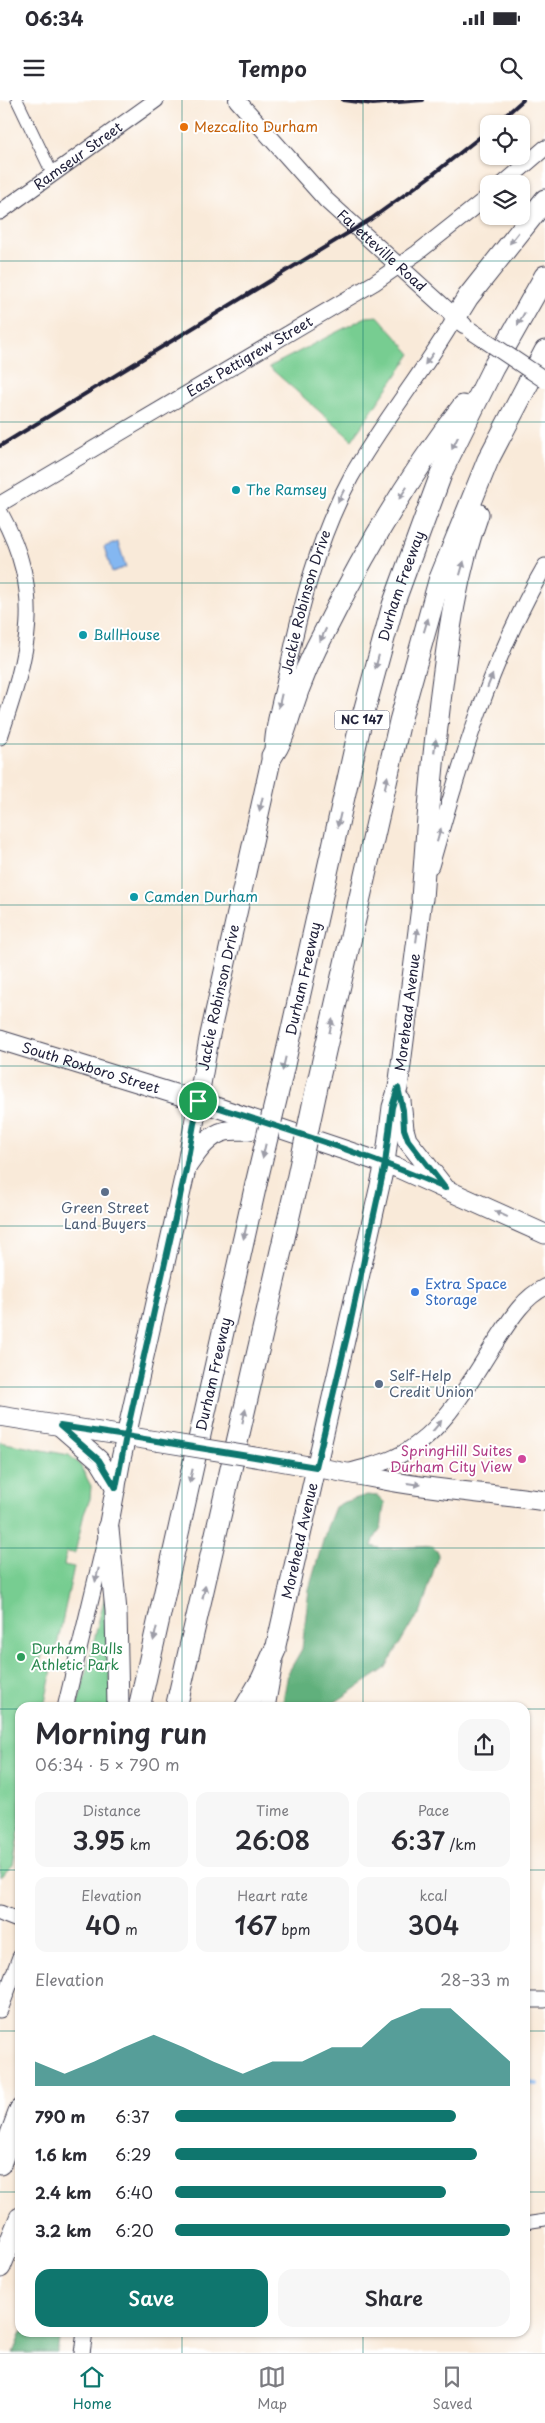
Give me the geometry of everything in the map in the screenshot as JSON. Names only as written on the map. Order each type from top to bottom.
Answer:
[{"type":"highway","points":[[462,324],[468,297],[545,200]]},
{"type":"highway","name":"Durham Freeway","points":[[140,1702],[359,730],[393,605],[443,469],[493,368],[545,276]]},
{"type":"highway","name":"NC 147","points":[[177,1702],[400,721],[420,643],[454,539],[505,425],[545,351]]},
{"type":"highway","points":[[272,756],[283,740],[291,711],[312,659],[359,569],[435,442],[493,368]]},
{"type":"highway","points":[[422,899],[426,824],[449,633],[460,576],[473,528],[496,466],[505,425]]},
{"type":"highway","points":[[108,1528],[116,1611],[118,1702]]},
{"type":"highway","points":[[249,1702],[262,1679],[275,1650]]},
{"type":"highway","points":[[1,2161],[15,2123]]},
{"type":"highway","points":[[0,2267],[15,2230]]},
{"type":"main road","name":"Fayetteville Road","points":[[237,100],[326,200],[398,267],[462,324],[545,380]]},
{"type":"main road","name":"Jackie Robinson Drive","points":[[108,1528],[126,1436],[186,1169],[209,1038],[272,756]]},
{"type":"main road","name":"Morehead Avenue","points":[[275,1650],[385,1164],[392,1107],[398,1088],[422,899]]},
{"type":"main road","name":"South Roxboro Street","points":[[0,1040],[198,1101],[385,1164],[445,1188],[545,1234]]},
{"type":"main road","points":[[398,1088],[403,1110],[404,1129],[408,1140],[445,1188]]},
{"type":"main road","points":[[186,1169],[199,1149],[211,1138],[225,1131],[253,1131],[262,1123]]},
{"type":"main road","points":[[349,1472],[396,1457],[411,1449],[432,1431],[512,1316],[529,1298],[545,1287]]},
{"type":"main road","points":[[0,1416],[316,1467],[331,1472],[349,1472],[380,1480],[545,1501]]},
{"type":"main road","points":[[60,1426],[99,1460],[116,1488]]},
{"type":"street","points":[[17,100],[53,175]]},
{"type":"street","name":"Ramseur Street","points":[[0,212],[156,100]]},
{"type":"street","points":[[514,175],[545,148]]},
{"type":"street","name":"East Pettigrew Street","points":[[0,504],[200,384],[271,346],[398,267],[480,203]]},
{"type":"street","name":"Jackie Robinson Drive","points":[[272,756],[273,734],[290,655],[309,581],[329,522],[351,477],[380,428],[441,343],[462,324]]},
{"type":"street","points":[[0,512],[23,568],[29,622],[22,667],[0,737]]},
{"type":"street","name":"Morehead Avenue","points":[[422,899],[469,733],[505,645],[527,597],[545,566]]},
{"type":"street","name":"Jackie Robinson Drive","points":[[66,1702],[108,1528]]},
{"type":"street","name":"Morehead Avenue","points":[[268,1702],[275,1668],[275,1650]]},
{"type":"street","points":[[0,1913],[15,1919]]},
{"type":"street","points":[[0,2010],[15,1970]]},
{"type":"street","points":[[530,2000],[545,2000]]},
{"type":"street","points":[[530,2222],[545,2220]]},
{"type":"street","points":[[82,2353],[84,2337]]},
{"type":"green space","points":[[378,316],[411,354],[352,440],[269,367],[366,317]]},
{"type":"green space","name":"Durham Bulls Athletic Park","points":[[0,1442],[69,1455],[80,1465],[91,1486],[90,1499],[84,1514],[75,1553],[66,1552],[64,1565],[74,1567],[56,1650],[43,1648],[41,1663],[53,1665],[45,1702],[15,1702],[15,1854],[13,1865],[0,1877]]},
{"type":"green space","points":[[367,1495],[378,1496],[385,1503],[381,1527],[372,1546],[382,1549],[432,1546],[439,1553],[421,1612],[413,1621],[385,1669],[336,1702],[283,1702],[288,1673],[302,1649],[309,1589],[327,1527],[335,1507],[344,1502]]},
{"type":"green space","points":[[105,1596],[112,1702],[78,1702]]},
{"type":"green space","points":[[19,2337],[59,2337],[57,2353],[13,2353]]},
{"type":"water","points":[[118,542],[126,567],[112,572],[104,547]]},
{"type":"waterway","points":[[530,2083],[537,2084]]},
{"type":"railway","points":[[343,100],[373,104],[423,100]]},
{"type":"railway","points":[[506,115],[523,100]]},
{"type":"railway","points":[[0,446],[371,219],[480,137]]},
{"type":"place","name":"Mezcalito Durham","points":[[184,127]]},
{"type":"place","name":"The Ramsey","points":[[236,490]]},
{"type":"place","name":"BullHouse","points":[[83,635]]},
{"type":"place","name":"Camden Durham","points":[[134,897]]},
{"type":"place","name":"Green Street Land Buyers","points":[[105,1192]]},
{"type":"place","name":"Extra Space Storage","points":[[415,1292]]},
{"type":"place","name":"Self-Help Credit Union","points":[[379,1384]]},
{"type":"place","name":"SpringHill Suites Durham City View","points":[[522,1459]]},
{"type":"place","name":"Durham Bulls Athletic Park","points":[[21,1657]]},
{"type":"route","points":[[198,1101],[187,1150],[186,1169],[126,1436],[60,1426],[99,1460],[116,1488],[126,1436],[316,1467],[385,1164],[392,1107],[398,1088],[403,1110],[404,1129],[408,1140],[445,1188],[398,1168],[385,1164],[362,1155],[198,1101]]}]
